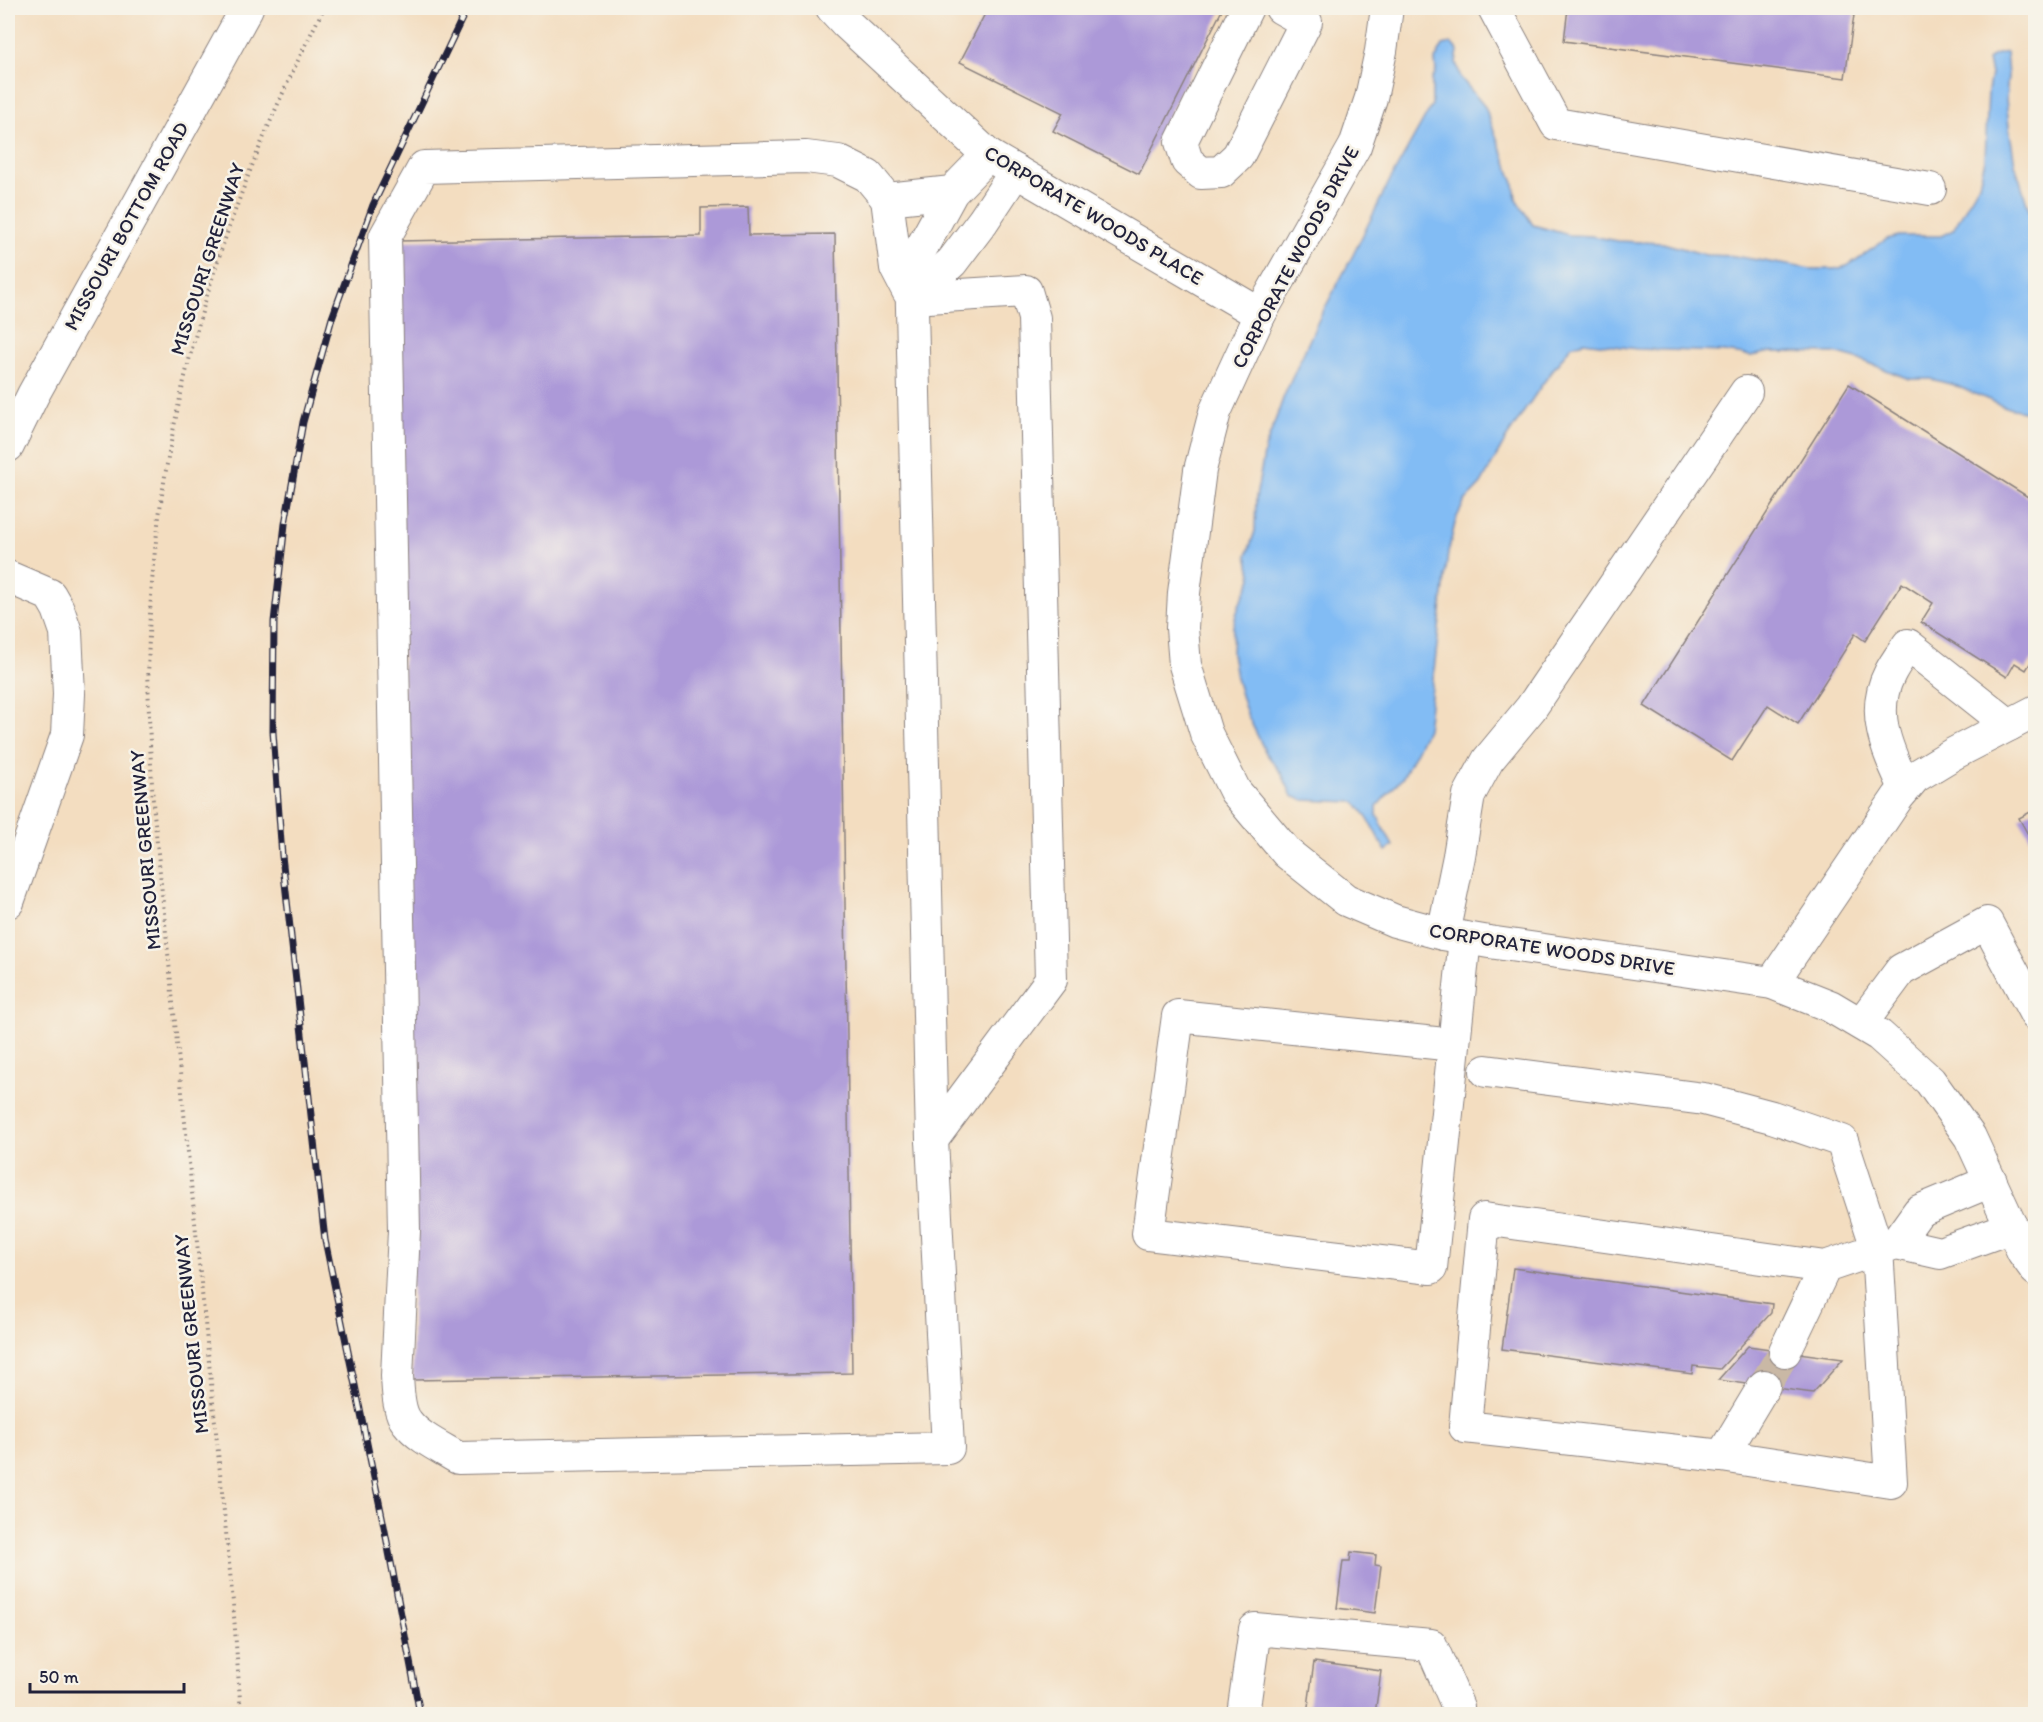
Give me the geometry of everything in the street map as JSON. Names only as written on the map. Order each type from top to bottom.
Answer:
[{"type":"street","name":"MISSOURI BOTTOM ROAD","points":[[8,446],[39,385],[247,8]]},
{"type":"street","name":"CORPORATE WOODS PLACE","points":[[832,8],[988,155],[1260,314]]},
{"type":"street","points":[[1247,8],[1181,142],[1187,162],[1201,173],[1221,172],[1238,156],[1306,22],[1281,8]]},
{"type":"street","name":"CORPORATE WOODS DRIVE","points":[[1388,8],[1371,98],[1355,146],[1260,314],[1215,412],[1200,470],[1183,616],[1185,665],[1206,733],[1235,791],[1287,853],[1346,900],[1395,921],[1454,936],[1772,983],[1830,1006],[1861,1024],[1879,1035],[1930,1081],[1970,1137],[2024,1252],[2036,1270]]},
{"type":"street","points":[[1494,8],[1556,124],[1930,189]]},
{"type":"street","points":[[912,298],[896,268],[887,200],[868,176],[838,161],[806,157],[424,167],[385,237],[404,1231],[397,1377],[399,1398],[406,1422],[458,1458],[948,1448],[932,1140],[912,298],[911,267],[952,192],[988,155]]},
{"type":"street","points":[[912,298],[952,262],[1016,171]]},
{"type":"street","points":[[887,200],[952,192]]},
{"type":"street","points":[[912,298],[1026,291],[1034,318],[1051,980],[932,1140]]},
{"type":"street","points":[[1454,1045],[1178,1016],[1148,1234],[1431,1268],[1454,1045],[1454,936],[1459,856],[1469,795],[1488,760],[1531,708],[1746,392]]},
{"type":"street","points":[[8,578],[50,595],[58,609],[66,632],[69,694],[68,735],[8,902]]},
{"type":"street","points":[[1772,983],[1905,788],[1915,777],[2022,718],[1908,645],[1889,674],[1883,693],[1880,716],[1883,738],[1905,788]]},
{"type":"street","points":[[1861,1024],[1901,970],[1987,923],[2036,1015]]},
{"type":"street","points":[[1486,1071],[1704,1100],[1772,1117],[1842,1141],[1886,1246],[1892,1482],[1722,1456],[1465,1427],[1484,1219],[1825,1267],[1886,1246],[1940,1253],[2012,1227]]},
{"type":"street","points":[[1886,1246],[1919,1211],[1991,1181]]},
{"type":"street","points":[[1785,1351],[1825,1267]]},
{"type":"street","points":[[1722,1456],[1764,1386]]},
{"type":"street","points":[[1243,1714],[1256,1629],[1431,1645],[1458,1707],[1457,1714]]},
{"type":"path","name":"MISSOURI GREENWAY","points":[[241,1714],[233,1602],[153,803],[149,724],[149,635],[156,546],[169,456],[187,368],[204,302],[249,173],[276,105],[324,8]]},
{"type":"water","points":[[1451,43],[1458,51],[1456,62],[1461,78],[1485,107],[1514,183],[1516,199],[1533,225],[1569,235],[1618,241],[1663,243],[1706,255],[1734,256],[1811,269],[1835,269],[1847,266],[1887,239],[1899,236],[1941,236],[1953,230],[1979,184],[1985,160],[1988,91],[1991,74],[1988,60],[1994,55],[2006,52],[2008,76],[2006,99],[2015,164],[2035,229],[2035,413],[2008,408],[1954,385],[1931,379],[1909,379],[1864,361],[1835,353],[1771,352],[1751,356],[1724,352],[1637,349],[1584,342],[1571,346],[1541,386],[1506,439],[1481,484],[1465,501],[1456,519],[1448,553],[1427,729],[1403,777],[1377,806],[1377,815],[1393,846],[1386,851],[1355,802],[1302,800],[1292,796],[1282,774],[1266,753],[1246,712],[1236,678],[1232,653],[1233,626],[1239,605],[1252,578],[1247,555],[1255,531],[1256,497],[1265,449],[1284,396],[1319,319],[1389,182],[1432,105],[1435,60],[1443,45]]},
{"type":"building","points":[[988,8],[1223,8],[1139,174],[1053,131],[1063,113],[960,62]]},
{"type":"building","points":[[1568,8],[1855,8],[1845,78],[1564,41]]},
{"type":"building","points":[[748,207],[749,235],[835,234],[852,1373],[413,1380],[397,241],[701,236],[701,208]]},
{"type":"building","points":[[1849,384],[2036,502],[2036,654],[2026,670],[2015,663],[2007,677],[1921,622],[1933,603],[1902,583],[1865,641],[1855,634],[1798,724],[1768,705],[1732,761],[1644,706]]},
{"type":"building","points":[[2036,809],[2036,849],[2019,818]]},
{"type":"building","points":[[1513,1268],[1772,1304],[1771,1313],[1720,1369],[1693,1366],[1692,1374],[1502,1349]]},
{"type":"building","points":[[1748,1346],[1843,1359],[1813,1393],[1718,1380]]},
{"type":"building","points":[[1351,1552],[1376,1555],[1375,1565],[1381,1566],[1375,1613],[1337,1608],[1343,1561],[1350,1561]]},
{"type":"building","points":[[1314,1662],[1381,1671],[1375,1714],[1307,1714]]},
{"type":"tunnel","points":[[1764,1386],[1785,1351]]},
{"type":"railway","points":[[420,1714],[325,1240],[282,856],[273,732],[274,622],[285,524],[303,422],[332,318],[373,205],[467,8]]}]
